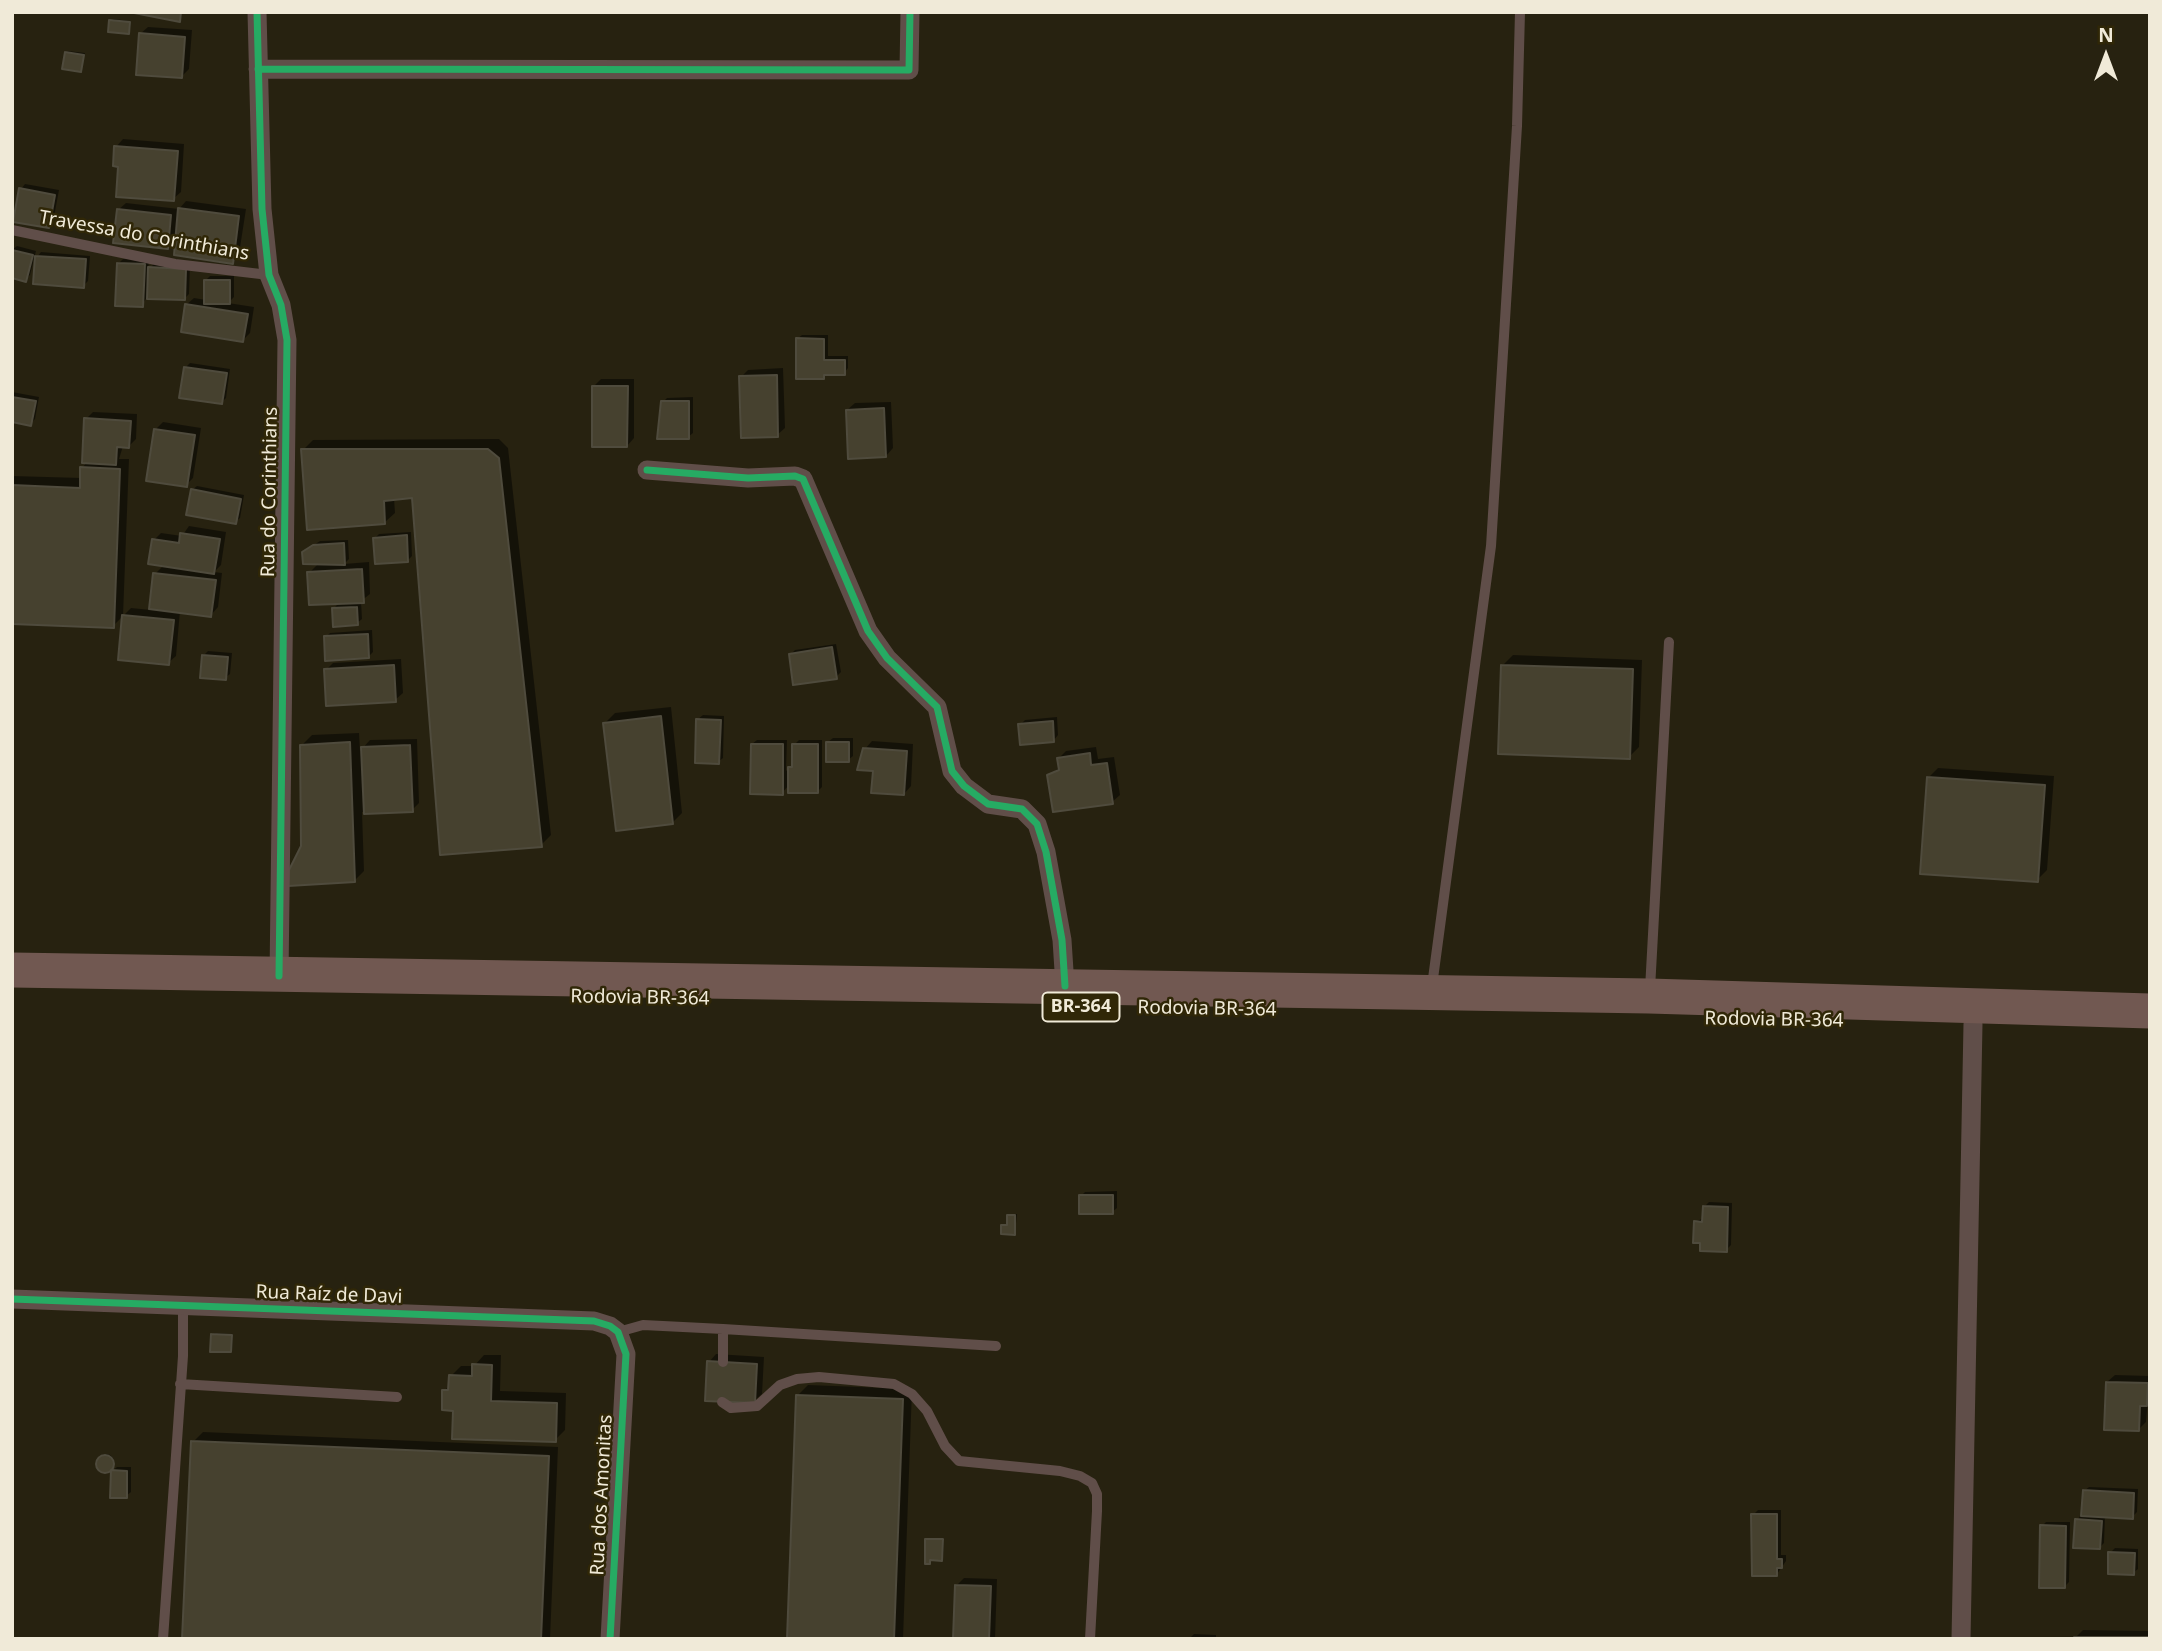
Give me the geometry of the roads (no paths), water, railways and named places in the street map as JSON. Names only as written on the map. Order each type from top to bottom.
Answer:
[{"type":"highway","name":"BR-364","points":[[12,970],[1649,996],[2150,1011]]},
{"type":"highway","name":"Rodovia BR-364","points":[[12,986],[2150,1026]]},
{"type":"street","name":"Rua do Corinthians","points":[[257,12],[258,143],[269,275],[284,320],[288,393],[279,976]]},
{"type":"street","points":[[258,69],[909,70],[910,12]]},
{"type":"street","points":[[647,470],[748,478],[795,476],[803,480],[868,631],[887,659],[937,707],[952,771],[982,800],[1000,807],[1023,809],[1037,824],[1046,852],[1062,940],[1065,986]]},
{"type":"street","points":[[1961,1639],[1973,1024]]},
{"type":"street","name":"Rua Raíz de Davi","points":[[12,1299],[594,1321],[618,1332]]},
{"type":"street","name":"Rua dos Amonitas","points":[[610,1639],[626,1354],[618,1332]]},
{"type":"lane","points":[[1431,993],[1491,546],[1517,126],[1520,12]]},
{"type":"lane","name":"Travessa do Corinthians","points":[[12,230],[175,264],[269,275]]},
{"type":"lane","points":[[1649,996],[1669,642]]},
{"type":"lane","points":[[163,1639],[183,1306]]},
{"type":"lane","points":[[618,1332],[643,1325],[996,1346]]},
{"type":"lane","points":[[723,1329],[723,1362]]},
{"type":"lane","points":[[722,1402],[731,1408],[757,1406],[780,1385],[797,1378],[819,1377],[894,1384],[912,1394],[927,1411],[945,1446],[959,1461],[1060,1471],[1080,1476],[1091,1483],[1097,1494],[1097,1511],[1090,1639]]},
{"type":"lane","points":[[180,1384],[397,1397]]}]
